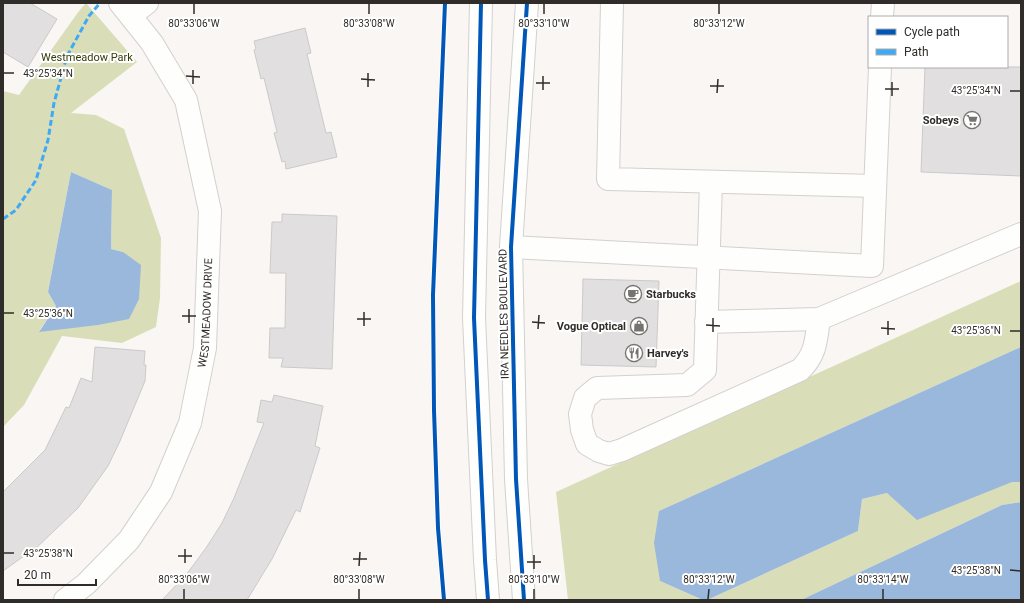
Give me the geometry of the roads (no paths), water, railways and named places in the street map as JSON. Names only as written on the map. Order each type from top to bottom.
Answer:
[{"type":"main road","points":[[481,3],[474,318],[488,600]]},
{"type":"main road","name":"IRA NEEDLES BOULEVARD","points":[[524,600],[516,479],[511,247],[527,3]]},
{"type":"main road","points":[[612,3],[608,179],[875,186]]},
{"type":"main road","points":[[882,3],[882,16]]},
{"type":"main road","name":"WESTMEADOW DRIVE","points":[[65,600],[86,584],[129,540],[161,492],[190,424],[205,348],[210,211],[186,100],[132,7]]},
{"type":"main road","points":[[871,297],[880,68]]},
{"type":"main road","points":[[711,182],[705,370],[687,385],[597,388],[585,398],[580,414],[582,430],[587,444],[599,451],[609,454],[622,450],[800,370],[808,362],[816,346],[819,319]]},
{"type":"main road","points":[[706,322],[819,319],[1021,234]]},
{"type":"main road","points":[[511,247],[872,266]]},
{"type":"water","points":[[71,172],[112,190],[111,249],[123,252],[141,265],[139,299],[129,319],[98,325],[39,332],[56,306],[48,292]]},
{"type":"water","points":[[1021,347],[1021,482],[1012,482],[917,520],[887,493],[862,499],[858,531],[707,600],[703,600],[660,581],[654,543],[659,511]]},
{"type":"water","points":[[1021,502],[1021,600],[801,600],[1002,505]]},
{"type":"place","name":"Sobeys","points":[[972,120]]},
{"type":"place","name":"Starbucks","points":[[633,294]]},
{"type":"place","name":"Vogue Optical","points":[[639,326]]},
{"type":"place","name":"Harvey's","points":[[634,353]]},
{"type":"park label","name":"Westmeadow Park","points":[[87,57]]}]
